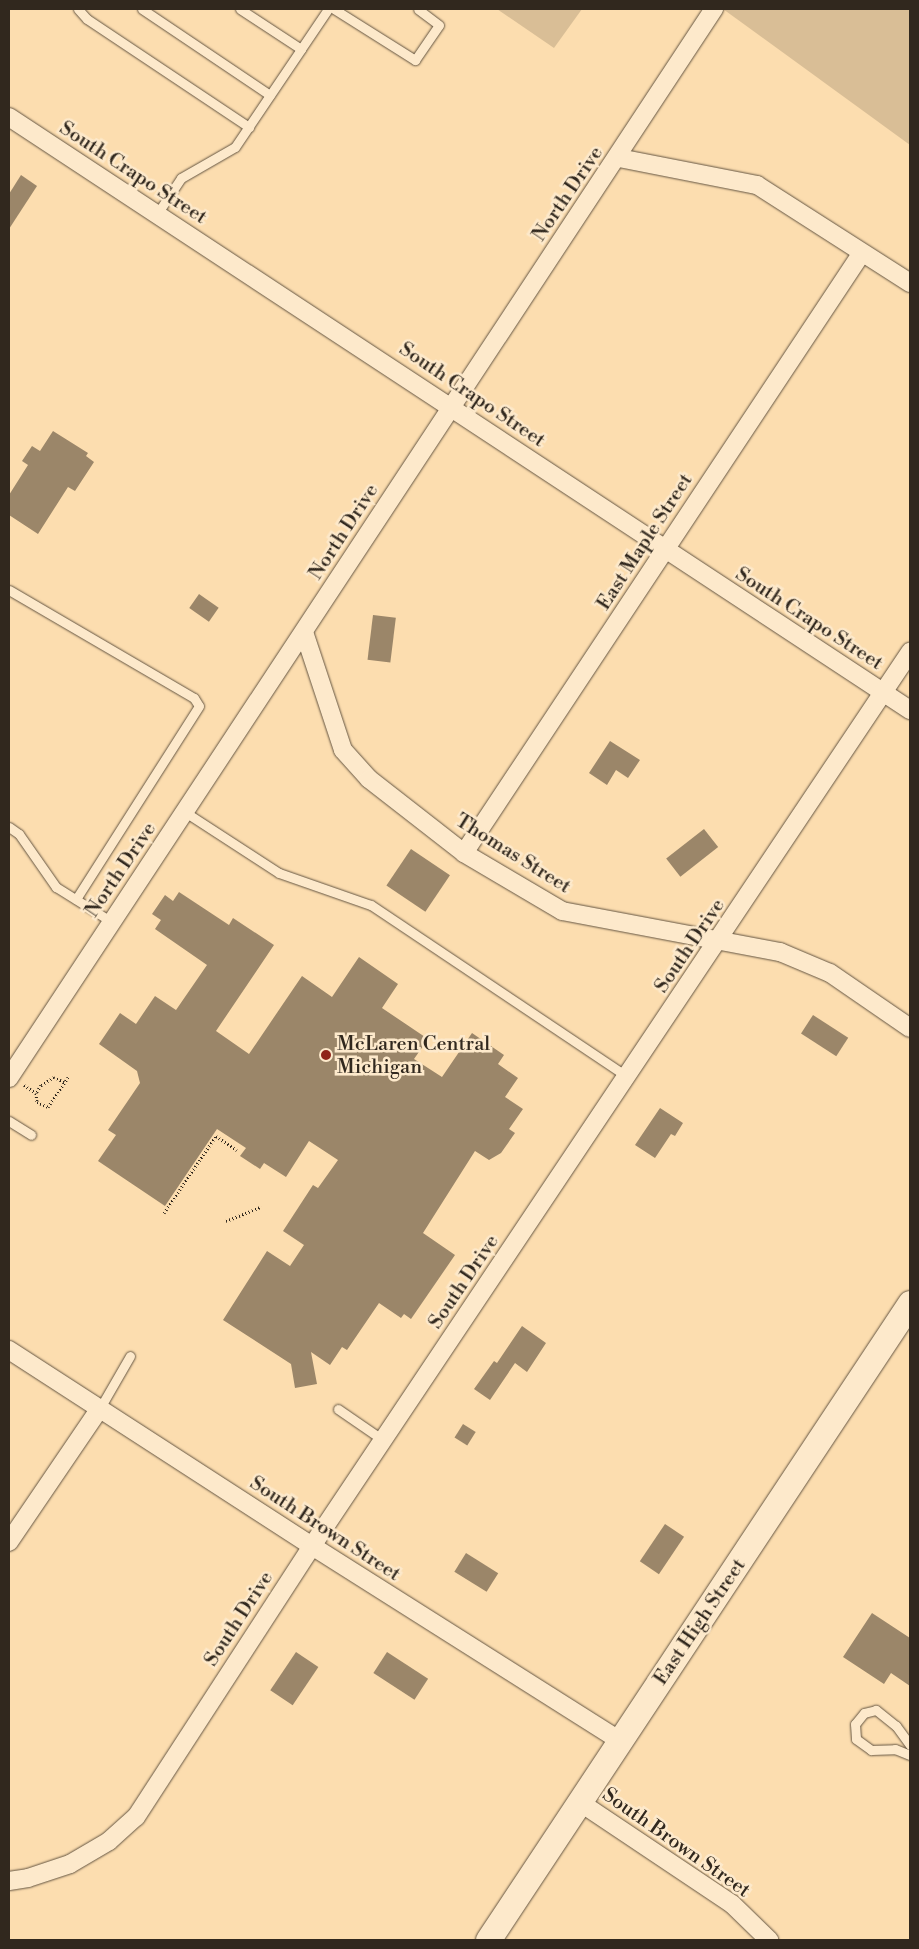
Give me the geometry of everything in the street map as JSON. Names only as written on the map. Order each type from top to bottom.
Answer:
[{"type":"street","name":"North Drive","points":[[16,1081],[112,922],[451,406],[619,158],[714,9]]},
{"type":"street","name":"South Crapo Street","points":[[9,117],[451,406],[665,550],[910,710]]},
{"type":"street","points":[[619,158],[757,185],[910,284]]},
{"type":"street","name":"East Maple Street","points":[[464,853],[861,254]]},
{"type":"street","name":"Thomas Street","points":[[304,632],[343,750],[369,779],[464,853],[562,911],[718,943],[780,952],[830,973],[910,1028]]},
{"type":"street","name":"South Drive","points":[[9,1881],[70,1864],[109,1841],[136,1818],[312,1546],[718,943],[910,652]]},
{"type":"street","name":"East High Street","points":[[488,1940],[910,1303]]},
{"type":"street","name":"South Brown Street","points":[[9,1350],[312,1546],[621,1741]]},
{"type":"street","points":[[9,1542],[100,1408]]},
{"type":"street","name":"South Brown Street","points":[[580,1803],[732,1904],[769,1940]]},
{"type":"lane","points":[[78,9],[87,19],[249,127]]},
{"type":"lane","points":[[142,9],[270,95]]},
{"type":"lane","points":[[240,9],[300,49]]},
{"type":"lane","points":[[157,214],[181,178],[222,157],[235,147],[328,9]]},
{"type":"lane","points":[[334,9],[415,60],[438,25],[418,9]]},
{"type":"lane","points":[[9,590],[194,698],[199,706],[76,899]]},
{"type":"lane","points":[[184,812],[279,873],[371,905],[628,1077]]},
{"type":"lane","points":[[9,827],[19,834],[56,886],[112,922]]},
{"type":"lane","points":[[9,1121],[31,1136]]},
{"type":"lane","points":[[100,1408],[130,1356]]},
{"type":"lane","points":[[338,1410],[384,1440]]},
{"type":"lane","points":[[910,1745],[896,1726],[876,1710],[864,1713],[855,1724],[856,1739],[872,1750],[895,1749],[910,1755]]},
{"type":"path","points":[[36,1093],[54,1077],[64,1082]]},
{"type":"path","points":[[36,1093],[37,1102],[48,1107],[68,1077]]},
{"type":"path","points":[[16,1081],[36,1093]]},
{"type":"path","points":[[164,1212],[216,1136],[237,1150]]},
{"type":"path","points":[[226,1221],[261,1207]]},
{"type":"shaded area","points":[[497,9],[582,9],[554,48]]},
{"type":"shaded area","points":[[723,9],[910,9],[910,145]]},
{"type":"building","points":[[21,175],[37,186],[9,229],[9,194]]},
{"type":"building","points":[[53,431],[88,453],[86,456],[94,462],[75,491],[68,487],[38,534],[9,515],[9,495],[28,465],[22,461],[32,446],[40,451]]},
{"type":"building","points":[[199,594],[219,608],[209,622],[189,608]]},
{"type":"building","points":[[373,615],[396,618],[390,662],[368,660]]},
{"type":"building","points":[[610,741],[640,760],[628,778],[616,770],[607,785],[589,773]]},
{"type":"building","points":[[704,829],[718,847],[680,877],[666,859]]},
{"type":"building","points":[[411,849],[450,875],[425,912],[386,885]]},
{"type":"building","name":"McLaren Central Michigan","points":[[179,892],[229,925],[233,918],[274,945],[216,1031],[249,1054],[302,976],[332,997],[359,957],[398,984],[382,1008],[428,1039],[414,1059],[442,1077],[472,1033],[504,1055],[498,1064],[518,1078],[505,1097],[523,1109],[509,1129],[515,1133],[501,1153],[489,1160],[475,1151],[423,1233],[455,1255],[411,1319],[404,1314],[401,1318],[379,1303],[347,1350],[342,1347],[330,1365],[311,1352],[317,1384],[295,1388],[291,1364],[223,1320],[267,1251],[290,1266],[304,1245],[283,1231],[313,1185],[318,1188],[338,1160],[309,1141],[286,1177],[264,1163],[260,1169],[240,1156],[246,1148],[217,1129],[165,1206],[98,1161],[116,1135],[108,1130],[140,1083],[137,1071],[99,1044],[120,1013],[136,1024],[155,996],[176,1010],[207,965],[155,929],[161,920],[152,914],[165,895],[173,901]]},
{"type":"building","points":[[813,1015],[848,1038],[836,1056],[801,1033]]},
{"type":"building","points":[[660,1108],[683,1123],[675,1136],[671,1134],[655,1158],[635,1145]]},
{"type":"building","points":[[522,1326],[546,1343],[527,1372],[515,1363],[490,1400],[474,1389],[494,1361],[497,1363]]},
{"type":"building","points":[[463,1424],[476,1432],[467,1446],[455,1438]]},
{"type":"building","points":[[665,1524],[684,1537],[659,1574],[640,1561]]},
{"type":"building","points":[[466,1553],[498,1573],[487,1592],[454,1572]]},
{"type":"building","points":[[872,1613],[910,1638],[910,1686],[891,1673],[884,1684],[843,1657]]},
{"type":"building","points":[[296,1652],[318,1667],[293,1705],[270,1690]]},
{"type":"building","points":[[387,1652],[428,1679],[414,1700],[373,1673]]},
{"type":"place","name":"McLaren Central Michigan","points":[[326,1055]]}]
